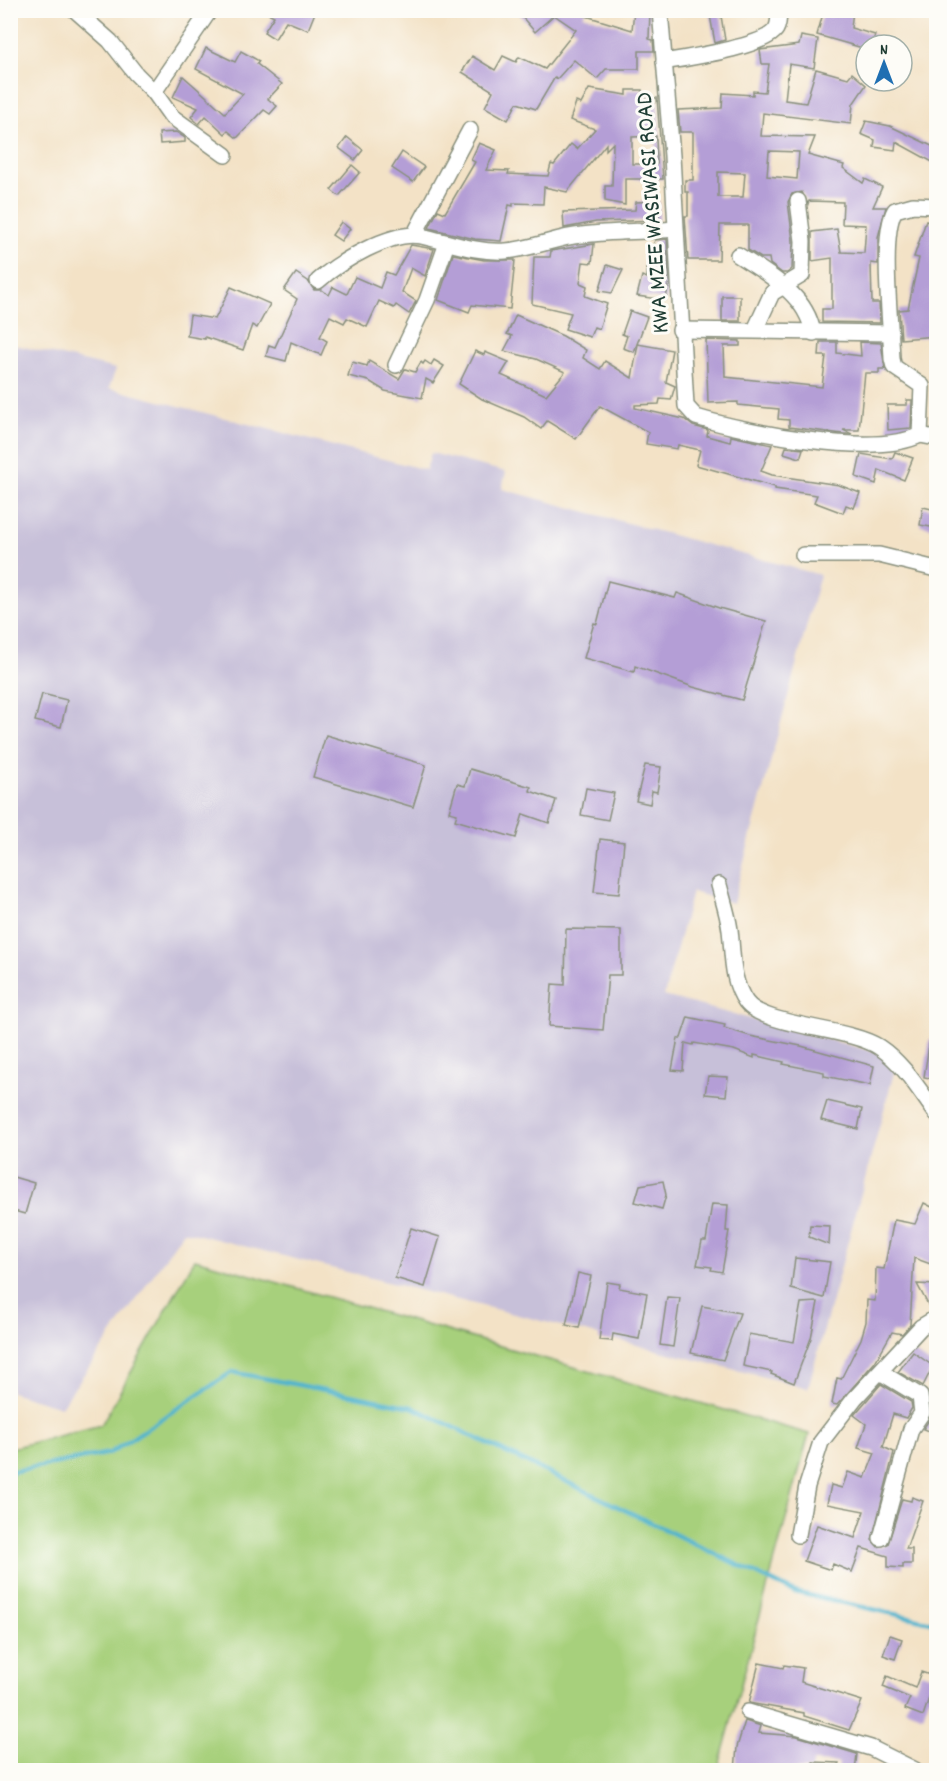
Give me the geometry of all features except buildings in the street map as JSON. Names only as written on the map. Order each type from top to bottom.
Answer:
[{"type":"street","points":[[75,10],[96,26],[154,92],[171,116],[193,134],[216,146],[225,155]]},
{"type":"street","points":[[154,92],[210,10]]},
{"type":"street","name":"KWA MZEE WASIWASI ROAD","points":[[660,10],[672,156],[674,229],[686,406],[690,412],[706,420],[825,443],[881,444],[912,439],[920,435]]},
{"type":"street","points":[[664,62],[734,48],[771,34],[778,26],[779,10]]},
{"type":"street","points":[[414,235],[470,130]]},
{"type":"street","points":[[755,330],[771,295],[783,286],[799,279],[803,273],[803,241],[798,201]]},
{"type":"street","points":[[936,206],[906,206],[895,210],[892,214],[888,248],[894,368],[922,386],[920,435],[936,438]]},
{"type":"street","points":[[318,281],[333,267],[376,246],[414,235],[478,250],[507,251],[583,234],[674,229]]},
{"type":"street","points":[[396,365],[427,300],[447,243]]},
{"type":"street","points":[[738,255],[783,286],[804,305],[811,320],[813,333]]},
{"type":"street","points":[[680,330],[891,333]]},
{"type":"street","points":[[803,555],[879,555],[936,569]]},
{"type":"street","points":[[720,885],[730,930],[731,958],[740,992],[747,1004],[766,1015],[847,1033],[878,1047],[897,1062],[936,1113]]},
{"type":"street","points":[[798,1535],[807,1486],[821,1442],[855,1398],[921,1327],[936,1318]]},
{"type":"street","points":[[880,1372],[920,1396],[922,1413],[911,1429],[881,1538]]},
{"type":"street","points":[[748,1712],[871,1748],[915,1770]]},
{"type":"shaded area","points":[[11,344],[116,369],[109,388],[426,470],[431,453],[506,472],[502,489],[820,575],[733,903],[692,892],[664,996],[898,1058],[808,1388],[184,1231],[61,1407],[11,1392]]},
{"type":"green space","points":[[195,1259],[809,1434],[718,1770],[11,1770],[11,1448],[101,1425]]},
{"type":"waterway","points":[[10,1472],[110,1453],[232,1372],[412,1407],[794,1592],[936,1623]]}]
